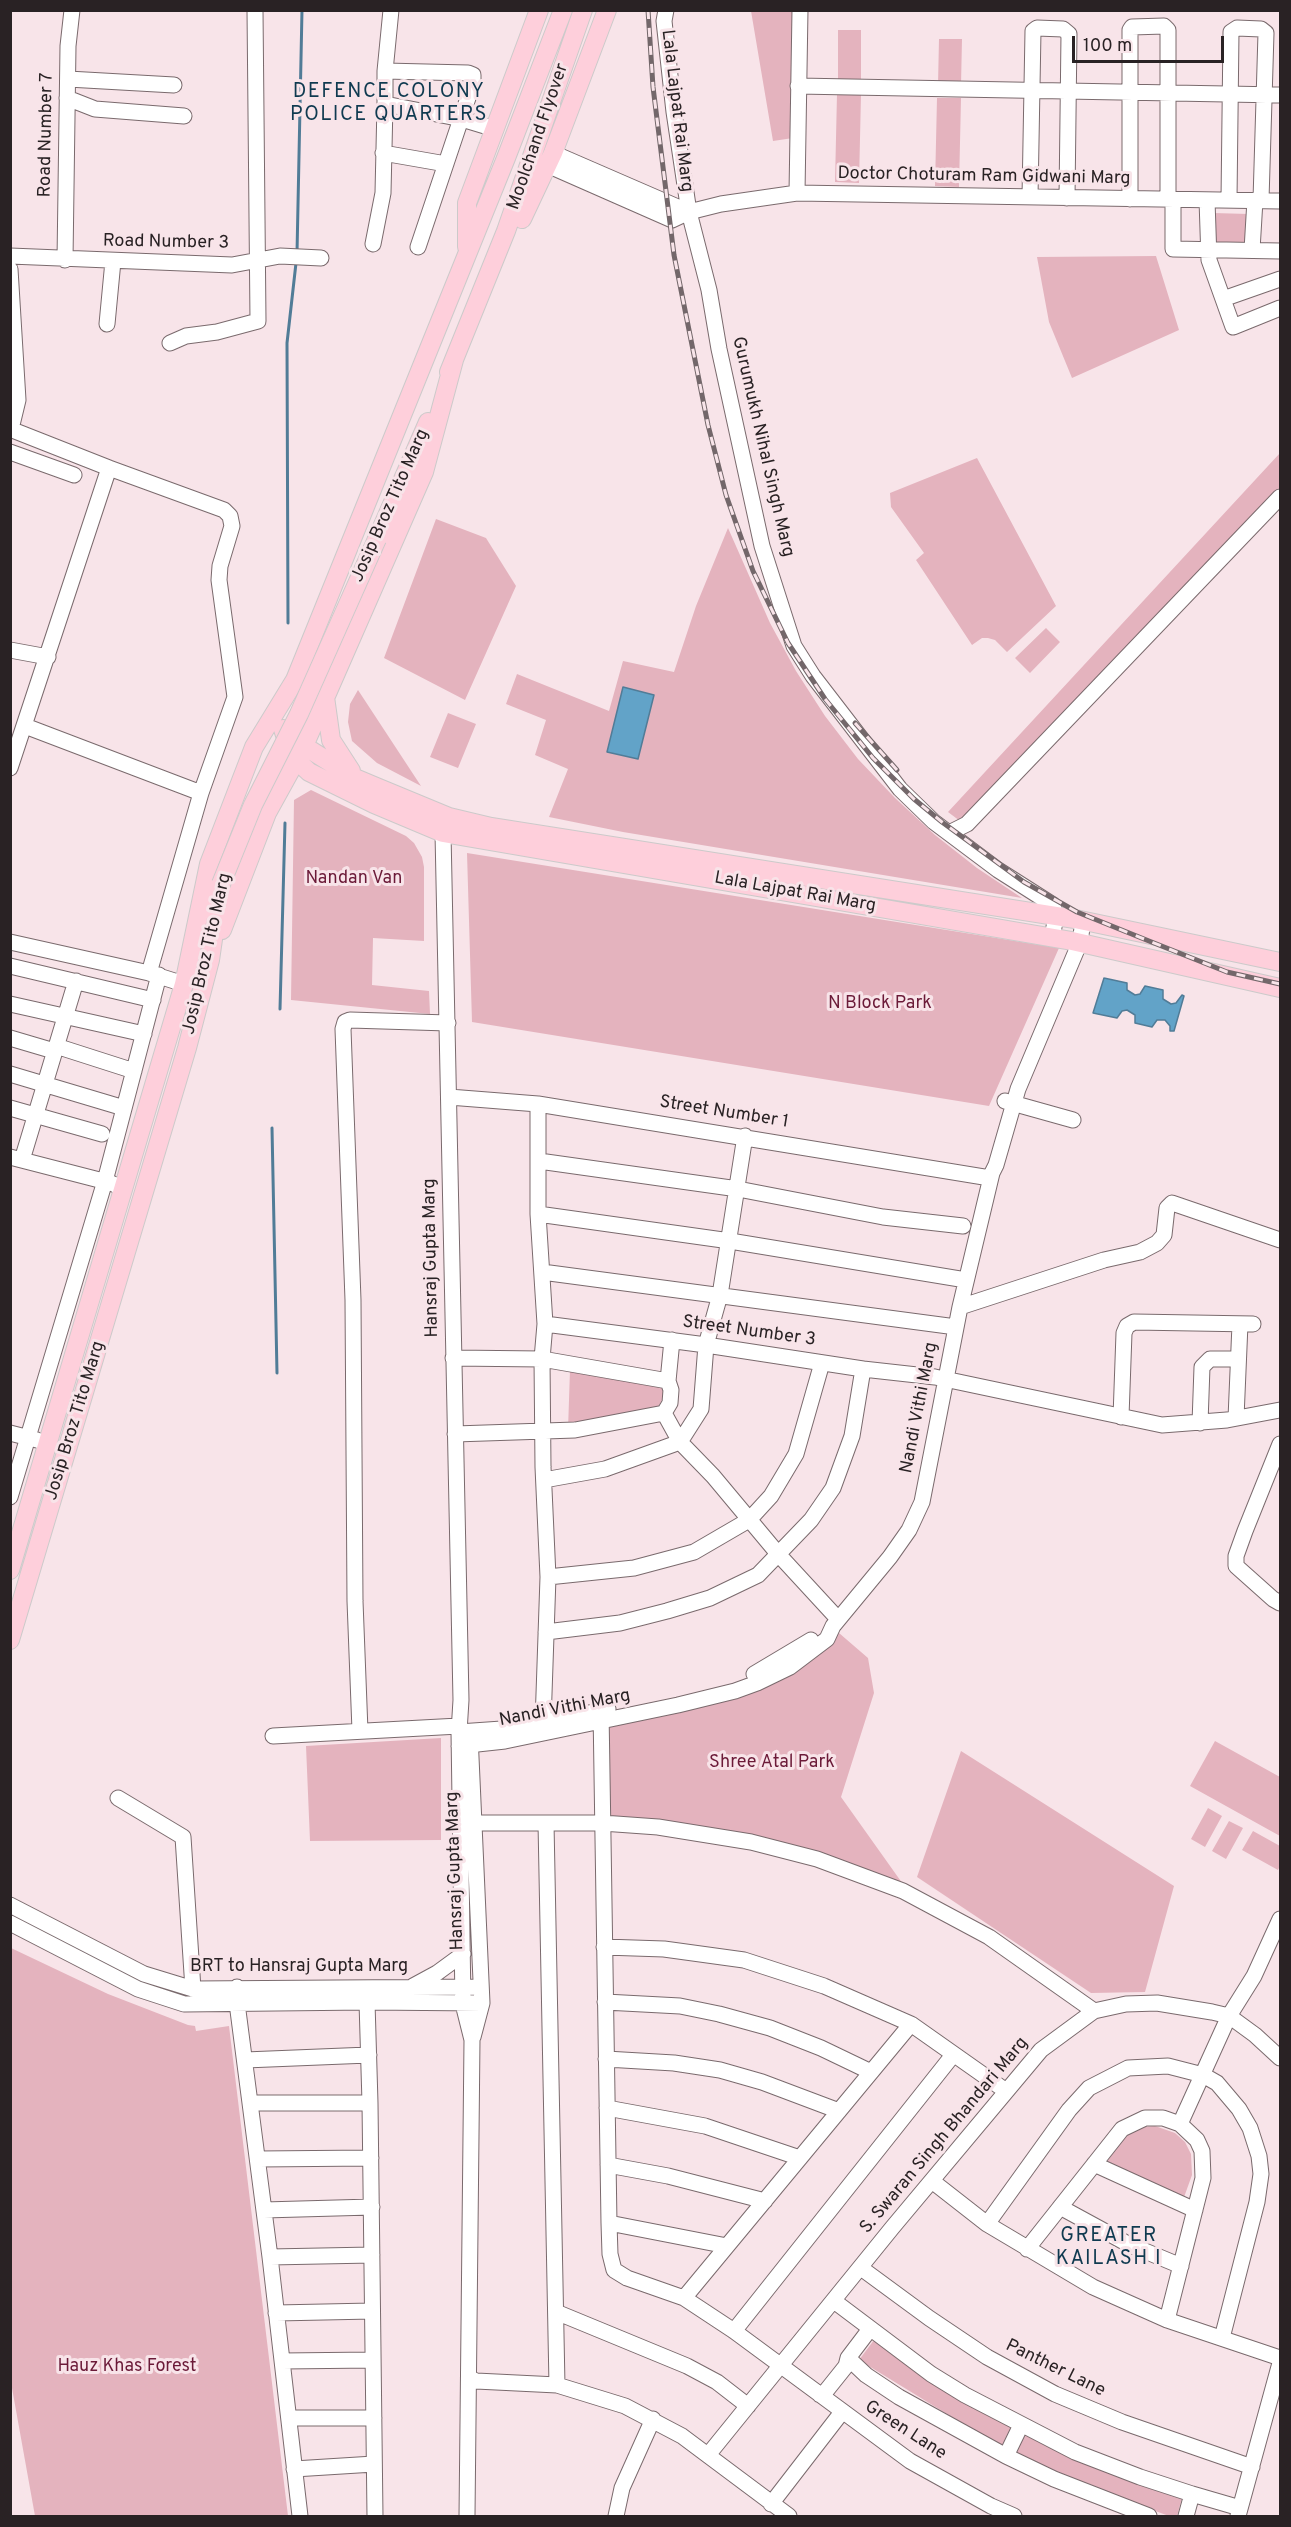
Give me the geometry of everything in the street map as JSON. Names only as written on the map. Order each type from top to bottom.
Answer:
[{"type":"main road","name":"Moolchand Flyover","points":[[467,255],[563,10]]},
{"type":"main road","name":"Moolchand Flyover","points":[[493,263],[583,10]]},
{"type":"main road","points":[[595,10],[599,23],[597,38]]},
{"type":"main road","points":[[493,263],[513,238],[550,159],[607,10]]},
{"type":"main road","points":[[467,255],[467,203],[537,14]]},
{"type":"main road","name":"Josip Broz Tito Marg","points":[[10,1570],[50,1443],[122,1188],[184,984],[209,864],[254,747],[295,680],[467,255]]},
{"type":"main road","name":"Josip Broz Tito Marg","points":[[10,1640],[183,1059],[210,960],[221,884],[253,805],[299,714],[377,539],[493,263]]},
{"type":"main road","points":[[210,960],[267,813],[300,753],[424,472],[454,360]]},
{"type":"main road","points":[[324,696],[331,741],[355,777]]},
{"type":"main road","points":[[280,703],[284,738],[300,753]]},
{"type":"main road","name":"Lala Lajpat Rai Marg","points":[[300,753],[317,777],[375,804],[446,825],[891,910],[1076,941],[1281,988]]},
{"type":"main road","name":"Lala Lajpat Rai Marg","points":[[300,753],[355,777],[446,825],[491,827],[1079,920],[1281,962]]},
{"type":"main road","points":[[244,771],[281,787]]},
{"type":"main road","points":[[281,787],[294,779],[317,777]]},
{"type":"main road","points":[[861,904],[864,886]]},
{"type":"main road","points":[[891,910],[894,891]]},
{"type":"street","name":"Road Number 7","points":[[65,260],[67,98],[72,10]]},
{"type":"street","points":[[170,343],[180,338],[217,332],[258,321],[255,10]]},
{"type":"street","points":[[373,244],[382,192],[385,71],[391,10]]},
{"type":"street","name":"Lala Lajpat Rai Marg","points":[[666,10],[664,21],[689,212]]},
{"type":"street","points":[[797,194],[800,10]]},
{"type":"street","points":[[1130,199],[1131,28],[1164,26],[1168,30],[1170,199],[1173,249],[1281,251]]},
{"type":"street","points":[[1030,198],[1033,31],[1037,28],[1063,29],[1069,34],[1067,198]]},
{"type":"street","points":[[1229,200],[1231,32],[1237,28],[1261,28],[1266,33],[1264,95],[1258,200],[1252,250]]},
{"type":"street","points":[[385,71],[473,75],[473,83],[462,119],[418,247]]},
{"type":"street","points":[[68,79],[174,85]]},
{"type":"street","points":[[798,86],[1281,95]]},
{"type":"street","points":[[67,98],[95,109],[184,116]]},
{"type":"street","points":[[385,104],[462,119],[495,129]]},
{"type":"street","points":[[383,153],[446,164]]},
{"type":"street","points":[[550,159],[689,212]]},
{"type":"street","name":"Doctor Choturam Ram Gidwani Marg","points":[[689,212],[732,202],[797,194],[1281,201]]},
{"type":"street","points":[[1207,200],[1207,250],[1233,327],[1281,308]]},
{"type":"street","name":"Gurumukh Nihal Singh Marg","points":[[689,212],[710,291],[722,361],[762,546],[794,646],[813,676],[900,789],[949,833],[998,870],[1053,905],[1056,917]]},
{"type":"street","name":"Road Number 3","points":[[10,256],[232,265],[280,256],[313,258]]},
{"type":"street","points":[[107,324],[113,261]]},
{"type":"street","points":[[10,269],[18,400],[11,429],[224,510],[230,516],[232,526],[220,567],[219,580],[235,697],[201,793],[154,974],[153,1000],[105,1182],[10,1497]]},
{"type":"street","points":[[1223,299],[1281,279]]},
{"type":"street","points":[[10,452],[74,474]]},
{"type":"street","points":[[10,768],[109,468]]},
{"type":"street","points":[[949,833],[967,825],[1281,497]]},
{"type":"street","points":[[10,650],[48,657]]},
{"type":"street","points":[[25,726],[201,793]]},
{"type":"street","name":"Hansraj Gupta Marg","points":[[446,825],[454,1434],[461,1700],[474,1823],[482,2003],[472,2040]]},
{"type":"street","points":[[1052,937],[1056,917]]},
{"type":"street","name":"Nandi Vithi Marg","points":[[464,1736],[706,1699],[757,1683],[806,1656],[827,1639],[836,1622],[890,1557],[909,1530],[922,1502],[960,1307],[991,1175],[996,1165],[1009,1103],[1076,941],[1079,920]]},
{"type":"street","points":[[10,942],[154,974],[184,984]]},
{"type":"street","points":[[10,966],[153,1000]]},
{"type":"street","points":[[10,1174],[35,1115],[76,981]]},
{"type":"street","points":[[10,1004],[144,1034]]},
{"type":"street","points":[[360,1731],[355,1600],[353,1300],[343,1029],[345,1022],[350,1020],[448,1023]]},
{"type":"street","points":[[10,1038],[55,1048],[134,1071]]},
{"type":"street","points":[[10,1074],[124,1108]]},
{"type":"street","name":"Street Number 1","points":[[449,1097],[538,1104],[991,1175]]},
{"type":"street","points":[[1009,1103],[1073,1120]]},
{"type":"street","points":[[538,1104],[538,1214],[545,1324],[542,1359],[548,1577],[543,1723]]},
{"type":"street","points":[[10,1108],[102,1134]]},
{"type":"street","points":[[544,1480],[605,1469],[680,1442],[701,1408],[706,1345],[720,1295],[745,1136]]},
{"type":"street","points":[[16,1158],[122,1188]]},
{"type":"street","points":[[539,1161],[738,1189],[883,1217],[963,1226]]},
{"type":"street","points":[[960,1307],[1104,1260],[1140,1252],[1157,1243],[1164,1235],[1167,1208],[1172,1203],[1281,1240]]},
{"type":"street","points":[[538,1214],[730,1241],[966,1280]]},
{"type":"street","points":[[542,1272],[956,1327]]},
{"type":"street","points":[[1121,1417],[1124,1333],[1127,1326],[1134,1322],[1246,1324],[1237,1359],[1236,1418]]},
{"type":"street","name":"Street Number 3","points":[[545,1324],[946,1379],[1162,1425],[1200,1423],[1281,1410]]},
{"type":"street","points":[[454,1434],[575,1430],[664,1413],[670,1403],[671,1390],[668,1381],[672,1340]]},
{"type":"street","points":[[453,1358],[542,1359],[668,1381]]},
{"type":"street","points":[[1200,1423],[1202,1367],[1210,1359],[1237,1359]]},
{"type":"street","points":[[548,1577],[634,1568],[694,1552],[749,1520],[771,1496],[796,1454],[822,1363]]},
{"type":"street","points":[[546,1632],[620,1623],[710,1598],[758,1575],[811,1520],[832,1488],[852,1436],[863,1369]]},
{"type":"street","points":[[664,1413],[680,1442],[713,1476],[836,1622]]},
{"type":"street","points":[[10,1432],[50,1443]]},
{"type":"street","points":[[1281,1444],[1245,1531],[1236,1556],[1236,1566],[1281,1603]]},
{"type":"street","points":[[601,1715],[609,2223],[727,2246]]},
{"type":"street","name":"Nandi Vithi Marg","points":[[464,1736],[505,1741],[601,1715]]},
{"type":"street","points":[[273,1736],[360,1731],[464,1736]]},
{"type":"street","name":"Hansraj Gupta Marg","points":[[464,1736],[463,2004],[472,2040],[467,2517]]},
{"type":"street","points":[[118,1798],[183,1838],[192,1989]]},
{"type":"street","points":[[474,1823],[602,1823],[698,1832],[774,1846],[817,1859],[903,1891],[988,1937],[1094,2011]]},
{"type":"street","points":[[546,1823],[557,2385]]},
{"type":"street","name":"BRT to Hansraj Gupta Marg","points":[[10,1905],[144,1974],[192,1989],[237,1995],[367,2002],[482,2003]]},
{"type":"street","points":[[1180,2124],[1229,2016],[1254,1976],[1281,1919]]},
{"type":"street","name":"BRT to Hansraj Gupta Marg","points":[[10,1923],[138,1989],[183,2004],[237,1995],[410,1987],[481,1987]]},
{"type":"street","points":[[604,1947],[664,1949],[744,1960],[824,1986],[911,2025],[1006,2091]]},
{"type":"street","points":[[410,1987],[437,1973],[462,1954]]},
{"type":"street","points":[[157,1996],[161,1980]]},
{"type":"street","points":[[237,1995],[300,2517]]},
{"type":"street","points":[[605,2001],[680,2006],[719,2014],[770,2028],[821,2048],[872,2072]]},
{"type":"street","points":[[367,2002],[372,2207],[375,2517]]},
{"type":"street","name":"S. Swaran Singh Bhandari Marg","points":[[708,2456],[892,2228],[1041,2049],[1094,2011],[1126,2004],[1157,2003],[1229,2016],[1255,2034],[1281,2058]]},
{"type":"street","points":[[684,2298],[911,2025]]},
{"type":"street","points":[[245,2060],[369,2055]]},
{"type":"street","points":[[734,2331],[953,2055]]},
{"type":"street","points":[[606,2059],[674,2063],[720,2070],[762,2082],[839,2111]]},
{"type":"street","points":[[987,2224],[1070,2110],[1097,2083],[1128,2068],[1168,2066],[1203,2074],[1228,2094],[1244,2118],[1259,2156],[1261,2174],[1257,2202],[1222,2338]]},
{"type":"street","points":[[250,2103],[370,2103]]},
{"type":"street","points":[[607,2108],[705,2126],[800,2158]]},
{"type":"street","points":[[1027,2248],[1122,2129],[1137,2120],[1154,2117],[1180,2124],[1197,2140],[1202,2151],[1203,2178],[1167,2320]]},
{"type":"street","points":[[258,2159],[371,2158]]},
{"type":"street","points":[[1094,2164],[1195,2210]]},
{"type":"street","points":[[608,2165],[668,2176],[765,2201]]},
{"type":"street","points":[[932,2181],[987,2224],[1093,2287],[1167,2320],[1281,2358]]},
{"type":"street","points":[[264,2210],[372,2207]]},
{"type":"street","points":[[1060,2207],[1128,2244],[1181,2266]]},
{"type":"street","name":"Green Lane","points":[[609,2223],[610,2254],[614,2270],[627,2278],[684,2298],[734,2331],[910,2461],[1014,2517]]},
{"type":"street","points":[[270,2257],[372,2255]]},
{"type":"street","name":"Panther Lane","points":[[861,2268],[987,2357],[1055,2394],[1122,2422],[1252,2467]]},
{"type":"street","points":[[834,2301],[957,2390],[1021,2425],[1075,2452],[1239,2512],[1281,2363]]},
{"type":"street","points":[[276,2313],[372,2311]]},
{"type":"street","points":[[556,2312],[687,2366],[717,2382],[748,2406]]},
{"type":"street","points":[[820,2395],[846,2366],[848,2358],[870,2329]]},
{"type":"street","points":[[848,2358],[866,2375],[899,2397],[1006,2456],[1054,2479],[1149,2517]]},
{"type":"street","points":[[282,2361],[373,2360]]},
{"type":"street","points":[[470,2378],[476,2381],[557,2385],[626,2406],[682,2436],[789,2517]]},
{"type":"street","points":[[771,2504],[843,2412]]},
{"type":"street","points":[[289,2418],[374,2418]]},
{"type":"street","points":[[616,2517],[622,2488],[653,2419]]},
{"type":"street","points":[[1006,2456],[1021,2425]]},
{"type":"street","points":[[294,2469],[374,2464]]},
{"type":"street","points":[[1186,2517],[1192,2494]]},
{"type":"green space","points":[[751,11],[795,11],[793,138],[773,141]]},
{"type":"green space","points":[[838,30],[861,30],[861,81],[838,80]]},
{"type":"green space","points":[[939,39],[962,39],[961,85],[938,85]]},
{"type":"green space","points":[[837,94],[861,94],[859,183],[835,182]]},
{"type":"green space","points":[[937,98],[961,98],[959,187],[935,186]]},
{"type":"green space","points":[[1213,213],[1249,214],[1248,246],[1212,245]]},
{"type":"green space","points":[[1156,256],[1179,330],[1072,378],[1049,322],[1037,257]]},
{"type":"green space","points":[[1280,453],[1280,488],[960,821],[948,812]]},
{"type":"green space","points":[[977,458],[1056,606],[1007,652],[995,640],[988,638],[982,638],[972,645],[916,560],[924,553],[891,507],[890,493]]},
{"type":"green space","points":[[436,519],[486,538],[516,586],[465,700],[384,658]]},
{"type":"green space","points":[[728,528],[770,623],[796,671],[825,716],[858,759],[935,835],[977,868],[1022,898],[623,832],[549,817],[568,769],[535,755],[546,720],[506,704],[517,674],[609,711],[623,661],[674,672],[696,606]]},
{"type":"green space","points":[[1046,628],[1060,642],[1030,673],[1015,658]]},
{"type":"green space","points":[[358,690],[421,786],[377,763],[352,741],[348,722],[350,704]]},
{"type":"green space","points":[[448,713],[476,724],[458,768],[430,757]]},
{"type":"green space","name":"Nandan Van","points":[[311,790],[406,836],[414,843],[422,857],[424,941],[373,938],[372,985],[429,991],[430,1014],[291,1000],[294,800]]},
{"type":"green space","name":"N Block Park","points":[[467,853],[1059,948],[989,1106],[472,1022]]},
{"type":"green space","points":[[570,1370],[661,1383],[664,1391],[663,1398],[658,1407],[568,1430]]},
{"type":"green space","name":"Shree Atal Park","points":[[839,1633],[868,1658],[874,1693],[841,1797],[905,1887],[773,1840],[607,1820],[603,1723],[807,1662]]},
{"type":"green space","points":[[441,1738],[441,1840],[310,1841],[306,1746]]},
{"type":"green space","points":[[1215,1741],[1280,1777],[1280,1836],[1190,1786]]},
{"type":"green space","points":[[961,1751],[1174,1886],[1145,1992],[1091,1993],[917,1877]]},
{"type":"green space","points":[[1208,1808],[1222,1816],[1205,1847],[1191,1839]]},
{"type":"green space","points":[[1229,1821],[1243,1828],[1226,1859],[1212,1851]]},
{"type":"green space","points":[[1253,1831],[1280,1846],[1278,1870],[1242,1850]]},
{"type":"green space","name":"Hauz Khas Forest","points":[[11,1948],[108,1994],[195,2026],[196,2031],[229,2026],[288,2516],[35,2516],[10,2377]]},
{"type":"green space","points":[[1155,2126],[1175,2133],[1185,2142],[1191,2154],[1192,2175],[1183,2200],[1106,2163],[1124,2136],[1142,2127]]},
{"type":"green space","points":[[874,2340],[1017,2428],[1004,2449],[859,2360]]},
{"type":"green space","points":[[1021,2432],[1182,2498],[1177,2516],[1169,2516],[1090,2487],[1011,2453]]},
{"type":"water","points":[[623,687],[654,695],[638,759],[607,752]]},
{"type":"water","points":[[1104,978],[1127,983],[1127,990],[1135,995],[1140,994],[1145,986],[1163,990],[1163,999],[1171,1004],[1176,1003],[1182,995],[1184,996],[1174,1031],[1170,1031],[1170,1026],[1165,1020],[1157,1020],[1152,1027],[1135,1023],[1135,1015],[1127,1010],[1122,1011],[1117,1018],[1093,1013]]},
{"type":"waterway","points":[[297,253],[302,10]]},
{"type":"waterway","points":[[288,623],[287,343],[296,263]]},
{"type":"waterway","points":[[280,1009],[285,823]]},
{"type":"waterway","points":[[272,1128],[277,1373]]},
{"type":"railway","points":[[648,10],[653,87],[674,255],[708,425],[726,495],[753,571],[788,643],[825,699],[873,758],[914,799],[942,822],[1024,882],[1077,912],[1149,941],[1227,972],[1280,984]]},
{"type":"railway","points":[[855,723],[897,770]]},
{"type":"district","name":"DEFENCE COLONY POLICE QUARTERS","points":[[389,104]]},
{"type":"district","name":"GREATER KAILASH I","points":[[1109,2248]]}]
